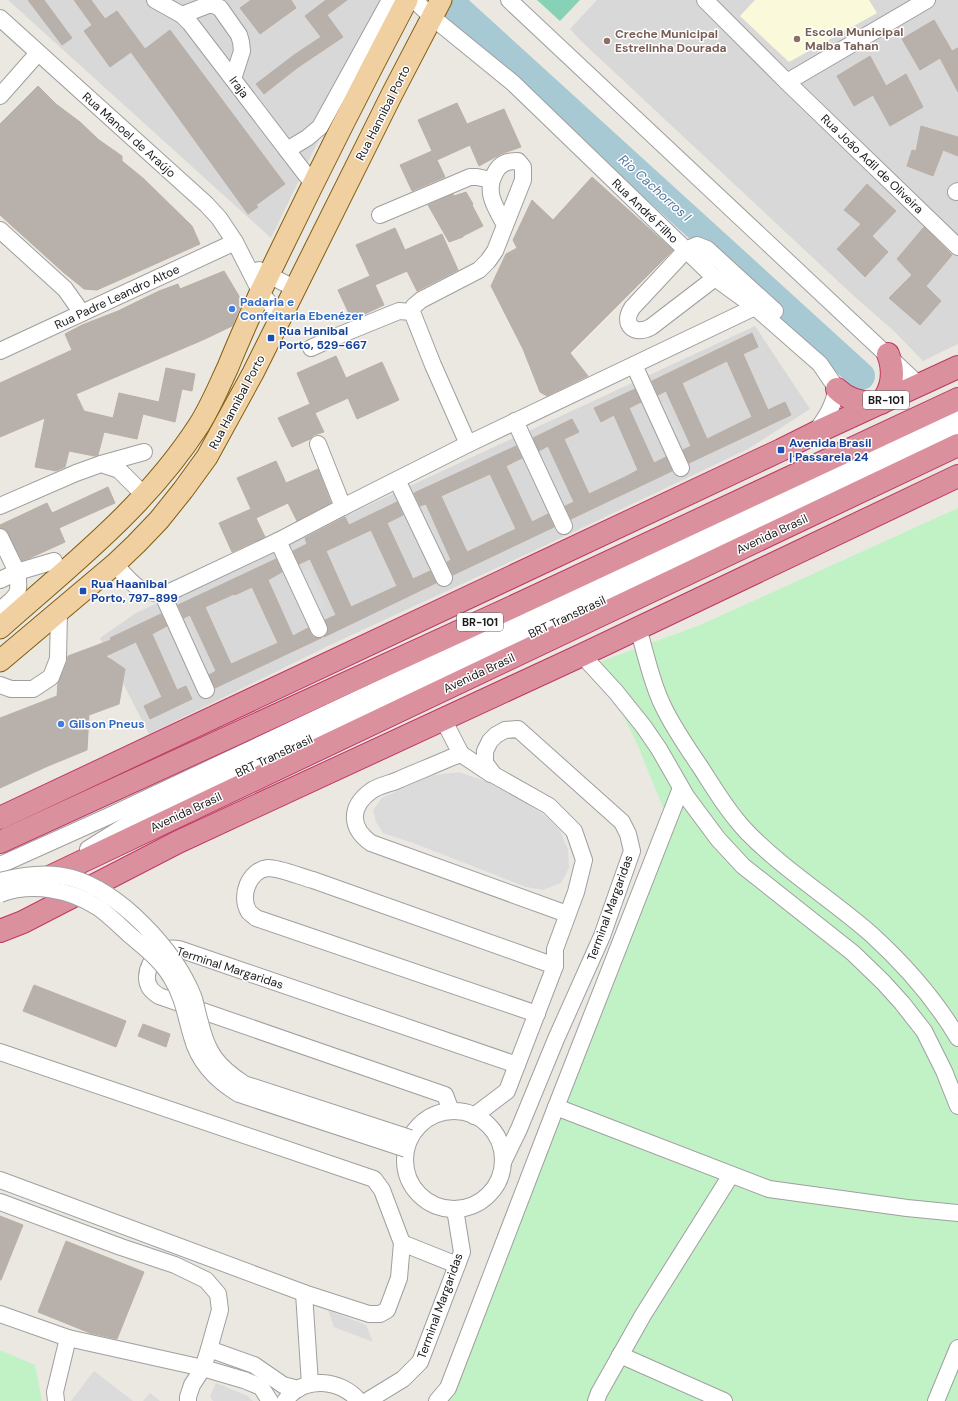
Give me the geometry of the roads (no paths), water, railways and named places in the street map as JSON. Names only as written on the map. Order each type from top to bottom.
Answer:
[{"type":"highway","points":[[840,392],[860,402],[881,402],[887,396],[892,382],[891,363],[888,354]]},
{"type":"highway","name":"BR-101","points":[[0,818],[958,367]]},
{"type":"highway","name":"BR-101","points":[[0,842],[526,601],[958,399]]},
{"type":"highway","name":"Avenida Brasil","points":[[2,893],[327,745],[958,445]]},
{"type":"highway","name":"Avenida Brasil","points":[[0,931],[23,922],[178,842],[582,656],[958,476]]},
{"type":"highway","points":[[239,814],[327,745]]},
{"type":"highway","points":[[0,834],[54,793]]},
{"type":"highway","points":[[0,935],[23,922]]},
{"type":"main road","name":"Rua Hannibal Porto","points":[[0,628],[103,538],[144,495],[172,462],[199,425],[213,401],[265,284],[313,184],[407,0]]},
{"type":"main road","name":"Rua Hannibal Porto","points":[[0,661],[115,564],[159,520],[207,457],[296,289],[392,94],[437,9]]},
{"type":"street","name":"Iraja","points":[[155,0],[182,15],[190,23],[313,184]]},
{"type":"street","points":[[287,150],[307,138],[320,127],[390,0]]},
{"type":"street","name":"Rua André Filho","points":[[414,0],[437,9],[715,278],[755,307],[820,364],[840,392]]},
{"type":"street","points":[[509,0],[888,354],[919,385]]},
{"type":"street","name":"Rua João Adil de Oliveira","points":[[705,0],[787,82],[958,247]]},
{"type":"street","points":[[787,82],[927,0]]},
{"type":"street","points":[[182,15],[208,5],[220,8],[239,34],[241,42],[242,50],[233,79]]},
{"type":"street","name":"Rua Manoel de Araújo","points":[[0,18],[196,195],[219,218],[246,262],[265,284],[281,317]]},
{"type":"street","points":[[0,96],[38,53]]},
{"type":"street","points":[[468,444],[433,365],[412,312],[414,306],[421,300],[479,270],[488,261],[495,251],[523,180],[523,167],[518,161],[508,161],[498,168],[491,180],[490,192],[492,202],[505,225]]},
{"type":"street","points":[[380,215],[470,177],[491,180]]},
{"type":"street","points":[[0,230],[65,289],[82,313]]},
{"type":"street","name":"Rua Padre Leandro Altoe","points":[[0,351],[235,242]]},
{"type":"street","points":[[715,278],[644,331],[636,330],[631,327],[628,322],[628,314],[632,308],[686,250],[697,245],[707,248],[804,338],[837,373],[840,392],[827,417],[815,433]]},
{"type":"street","points":[[265,284],[296,289]]},
{"type":"street","points":[[115,564],[137,587],[154,593],[172,591],[278,541],[514,421],[755,307]]},
{"type":"street","points":[[311,348],[398,311],[412,312]]},
{"type":"street","points":[[634,365],[681,468]]},
{"type":"street","name":"BRT TransBrasil","points":[[0,865],[109,816],[958,416]]},
{"type":"street","points":[[514,421],[564,526]]},
{"type":"street","name":"BRT TransBrasil","points":[[2,893],[128,824],[958,432]]},
{"type":"street","points":[[318,444],[343,507]]},
{"type":"street","points":[[0,506],[76,473],[101,464],[144,452]]},
{"type":"street","points":[[101,464],[119,470],[144,495]]},
{"type":"street","points":[[397,480],[444,578]]},
{"type":"street","points":[[0,537],[17,572],[19,587],[18,593],[0,610]]},
{"type":"street","points":[[278,541],[319,629]]},
{"type":"street","points":[[0,580],[17,572],[54,561]]},
{"type":"street","points":[[162,593],[206,690]]},
{"type":"street","points":[[0,685],[11,689],[33,689],[51,677],[58,659],[59,612]]},
{"type":"street","points":[[638,628],[662,705],[675,729],[725,805],[747,832],[789,869],[870,934],[901,964],[943,1014],[958,1038]]},
{"type":"street","points":[[582,656],[616,692],[644,727],[659,749],[686,796],[718,839],[743,866],[853,954],[883,982],[902,1003],[924,1031],[944,1071],[958,1106]]},
{"type":"street","points":[[443,719],[461,754],[494,775],[549,806],[574,831],[584,860],[576,892],[555,949],[556,966],[507,1091],[474,1116]]},
{"type":"street","name":"Terminal Margaridas","points":[[494,775],[485,763],[485,751],[490,741],[505,730],[518,730],[622,822],[628,834],[632,851],[602,936],[556,1039],[519,1130],[503,1162]]},
{"type":"street","points":[[461,754],[371,791],[357,805],[355,817],[362,837],[372,843],[568,914]]},
{"type":"street","points":[[437,1401],[448,1388],[681,788]]},
{"type":"street","points":[[537,1014],[256,918],[250,913],[247,906],[247,885],[257,872],[267,868],[276,869],[314,880],[556,966]]},
{"type":"street","points":[[2,893],[16,877],[35,874],[55,875],[71,878],[91,885],[111,896],[157,939],[181,973],[193,996],[208,1050],[230,1075],[244,1084],[408,1143]]},
{"type":"street","name":"Terminal Margaridas","points":[[451,1111],[445,1095],[159,996],[150,989],[147,981],[149,966],[159,954],[164,951],[168,949],[179,949],[517,1065]]},
{"type":"street","points":[[0,1052],[374,1179],[382,1190],[402,1243],[399,1278],[387,1310],[380,1314],[369,1314],[304,1293],[0,1180]]},
{"type":"street","points":[[556,1107],[769,1189],[907,1208],[958,1213]]},
{"type":"street","name":"Terminal Margaridas","points":[[451,1111],[463,1112],[487,1123],[496,1134],[502,1148],[503,1162],[501,1176],[494,1190],[483,1200],[469,1207],[455,1209],[440,1207],[426,1201],[416,1191],[408,1178],[405,1163],[408,1143],[420,1124],[434,1115],[451,1111]]},
{"type":"street","points":[[596,1401],[599,1392],[643,1315],[731,1175]]},
{"type":"street","points":[[0,1202],[174,1265],[206,1280],[218,1294],[220,1310],[203,1368],[192,1385],[188,1401]]},
{"type":"street","name":"Terminal Margaridas","points":[[368,1401],[403,1379],[420,1362],[462,1252],[455,1209]]},
{"type":"street","points":[[402,1243],[457,1265]]},
{"type":"street","points":[[304,1293],[304,1387]]},
{"type":"street","points":[[0,1314],[68,1338],[203,1368],[244,1380],[261,1387],[270,1401]]},
{"type":"street","points":[[56,1401],[55,1392],[68,1338]]},
{"type":"street","points":[[936,1401],[958,1348]]},
{"type":"street","points":[[209,1349],[254,1365],[282,1385],[304,1387],[324,1382],[340,1386],[353,1394],[359,1401]]},
{"type":"street","points":[[620,1356],[724,1401]]},
{"type":"street","points":[[285,1401],[304,1387]]},
{"type":"waterway","name":"Rio Cachorros I","points":[[448,0],[861,376]]},
{"type":"place","name":"Escola Municipal Malba Tahan","points":[[797,39]]},
{"type":"place","name":"Creche Municipal Estrelinha Dourada","points":[[607,41]]},
{"type":"place","name":"Padaria e Confeitaria Ebenézer","points":[[232,309]]},
{"type":"place","name":"Rua Hanibal Porto, 529-667","points":[[271,338]]},
{"type":"place","name":"Avenida Brasil | Passarela 24","points":[[781,450]]},
{"type":"place","name":"Rua Haanibal Porto, 797-899","points":[[83,591]]},
{"type":"place","name":"Gilson Pneus","points":[[61,724]]}]
